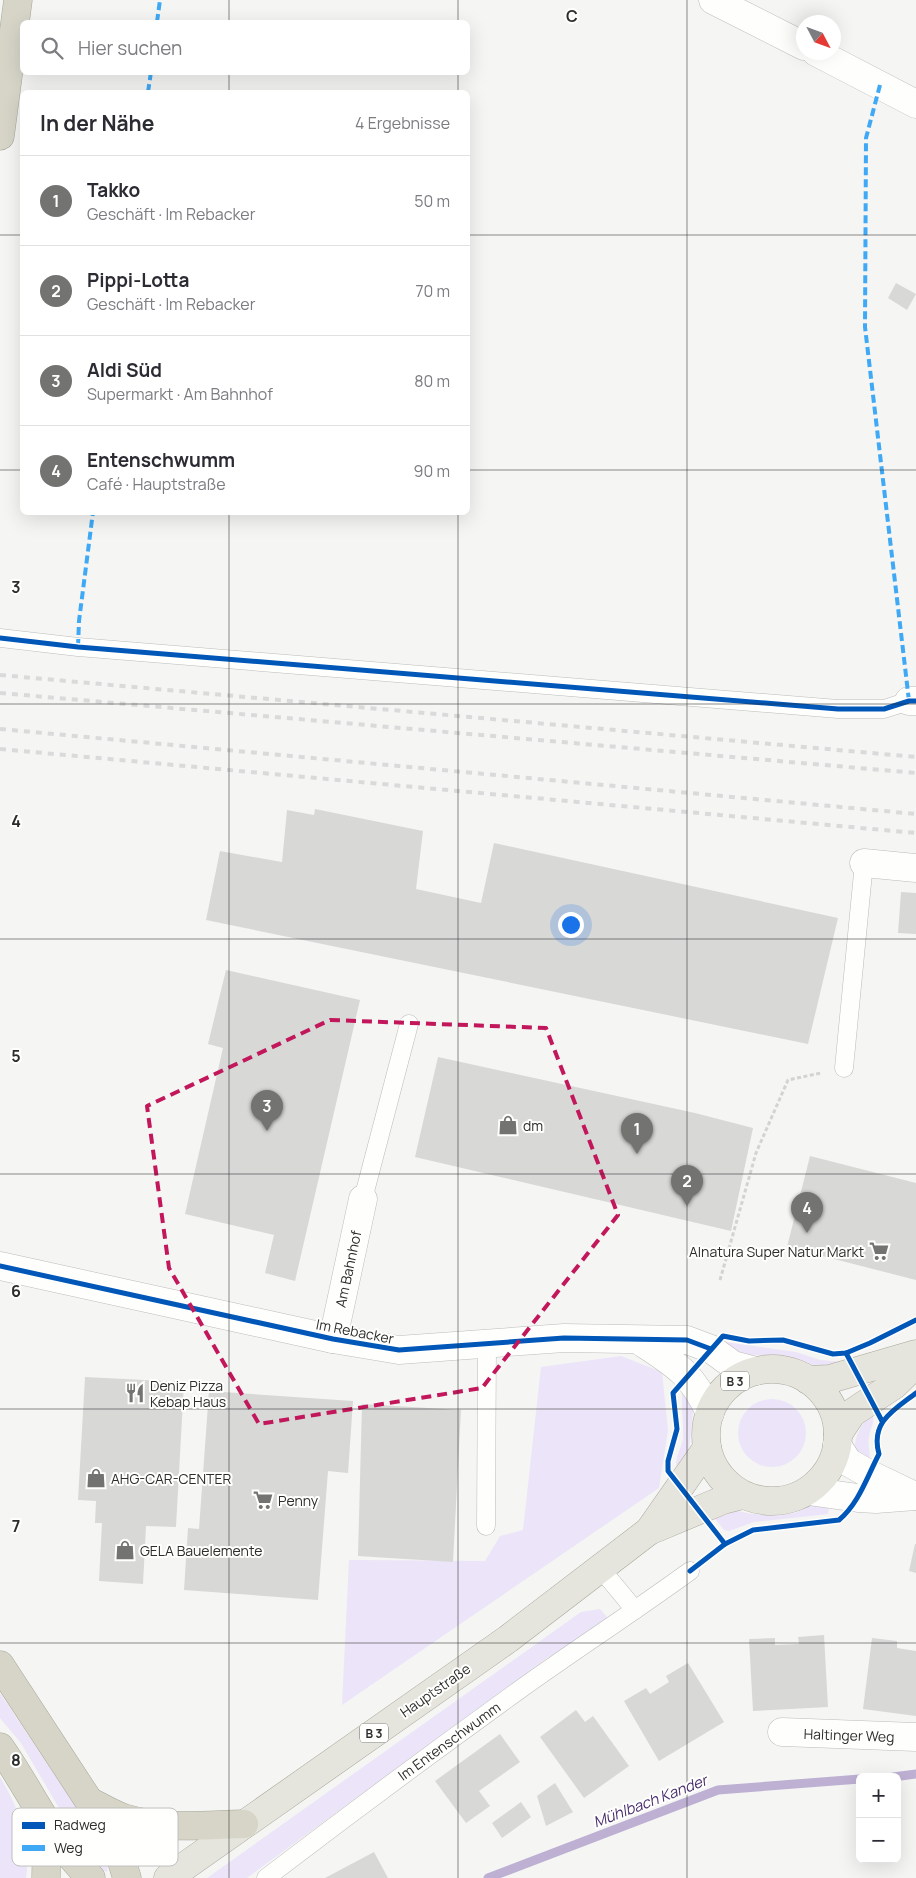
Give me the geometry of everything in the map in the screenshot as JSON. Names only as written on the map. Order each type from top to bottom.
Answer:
[{"type":"highway","points":[[0,136],[18,0]]},
{"type":"highway","points":[[0,1665],[93,1808]]},
{"type":"highway","points":[[0,1747],[18,1773],[37,1808]]},
{"type":"highway","points":[[89,1801],[104,1808]]},
{"type":"highway","points":[[178,1826],[244,1824]]},
{"type":"highway","points":[[81,1866],[91,1878]]},
{"type":"highway","points":[[123,1866],[127,1878]]},
{"type":"main road","name":"B 3","points":[[707,1448],[706,1424],[715,1401],[728,1387],[743,1376],[766,1369],[788,1371],[808,1380],[830,1379],[916,1354]]},
{"type":"main road","name":"B 3","points":[[743,1495],[754,1500],[776,1502],[788,1500],[808,1491],[816,1485],[828,1471],[838,1440],[852,1414],[894,1385],[916,1364]]},
{"type":"main road","points":[[808,1380],[817,1387],[830,1404],[834,1413],[838,1440]]},
{"type":"main road","points":[[707,1448],[711,1463],[719,1476],[730,1487],[743,1495]]},
{"type":"main road","name":"Hauptstraße","points":[[649,1531],[707,1448]]},
{"type":"main road","name":"Hauptstraße","points":[[168,1878],[508,1639],[649,1531],[722,1500],[743,1495]]},
{"type":"street","points":[[713,0],[796,42]]},
{"type":"street","points":[[831,60],[916,104]]},
{"type":"street","points":[[864,863],[916,868]]},
{"type":"street","name":"Am Bahnhof","points":[[333,1339],[362,1199]]},
{"type":"street","name":"Im Rebacker","points":[[0,1266],[333,1339],[399,1350],[564,1338],[610,1338],[640,1341],[687,1340],[711,1349],[733,1365],[756,1371]]},
{"type":"street","points":[[640,1341],[687,1375],[701,1393],[710,1413]]},
{"type":"street","points":[[838,1440],[848,1462],[916,1496]]},
{"type":"street","points":[[808,1491],[876,1499],[916,1496]]},
{"type":"street","name":"Haltinger Weg","points":[[782,1732],[916,1737]]},
{"type":"lane","points":[[3,638],[78,647],[838,709],[884,710],[912,701]]},
{"type":"lane","points":[[844,1068],[864,863]]},
{"type":"lane","points":[[362,1199],[409,1024]]},
{"type":"lane","points":[[486,1526],[487,1344]]},
{"type":"lane","points":[[601,1569],[636,1610]]},
{"type":"lane","name":"Im Entenschwumm","points":[[266,1878],[357,1808],[524,1686],[636,1610],[690,1570]]},
{"type":"path","points":[[720,1280],[756,1153],[788,1080],[844,1068]]},
{"type":"highlighted area","points":[[330,1020],[546,1028],[618,1215],[482,1388],[259,1424],[169,1268],[147,1106]]},
{"type":"shaded area","points":[[725,1342],[796,1352],[820,1360],[843,1362],[824,1368],[785,1357],[737,1354]]},
{"type":"shaded area","points":[[621,1356],[662,1372],[668,1430],[659,1488],[342,1705],[349,1560],[485,1561],[500,1536],[523,1530],[541,1367]]},
{"type":"shaded area","points":[[683,1389],[693,1411],[689,1451],[678,1472],[676,1462],[683,1438]]},
{"type":"shaded area","points":[[765,1399],[779,1399],[791,1404],[801,1414],[806,1426],[806,1440],[801,1452],[791,1462],[779,1467],[765,1467],[753,1462],[743,1452],[738,1440],[738,1426],[743,1414],[753,1404]]},
{"type":"shaded area","points":[[872,1413],[873,1422],[869,1437],[870,1457],[868,1465],[854,1451],[859,1430]]},
{"type":"shaded area","points":[[813,1504],[829,1504],[828,1514],[754,1522],[729,1531],[724,1530],[713,1516],[732,1510],[752,1514],[774,1515],[795,1513]]},
{"type":"shaded area","points":[[600,1609],[607,1617],[604,1630],[547,1658],[247,1878],[207,1878],[581,1612]]},
{"type":"shaded area","points":[[0,1693],[77,1808],[59,1808],[21,1743],[0,1718]]},
{"type":"shaded area","points":[[0,1777],[16,1808],[12,1808],[12,1866],[27,1866],[26,1878],[0,1878]]},
{"type":"shaded area","points":[[108,1866],[107,1872],[97,1867]]},
{"type":"building","points":[[896,283],[916,294],[907,310],[888,298]]},
{"type":"building","points":[[315,809],[423,831],[416,889],[481,903],[494,843],[838,918],[808,1044],[206,920],[220,851],[282,862],[287,810],[314,815]]},
{"type":"building","points":[[901,892],[916,893],[916,934],[898,933]]},
{"type":"building","points":[[226,970],[360,1000],[295,1281],[265,1273],[274,1235],[185,1214],[223,1048],[208,1044]]},
{"type":"building","points":[[438,1057],[695,1113],[753,1128],[731,1231],[415,1157]]},
{"type":"building","points":[[810,1156],[916,1183],[916,1280],[787,1247]]},
{"type":"building","points":[[85,1377],[184,1382],[176,1527],[146,1526],[143,1584],[99,1581],[102,1523],[95,1523],[96,1501],[78,1500]]},
{"type":"building","name":"Penny","points":[[209,1391],[353,1401],[348,1473],[328,1471],[318,1600],[184,1590],[188,1528],[199,1529]]},
{"type":"building","points":[[362,1404],[461,1410],[453,1562],[358,1556]]},
{"type":"building","points":[[916,1544],[916,1573],[909,1571]]},
{"type":"building","points":[[824,1635],[828,1707],[753,1711],[749,1639],[775,1638],[775,1645],[799,1644],[798,1637]]},
{"type":"building","points":[[872,1638],[897,1641],[897,1648],[916,1651],[916,1716],[863,1709]]},
{"type":"building","points":[[688,1663],[724,1722],[659,1761],[624,1701],[646,1688],[650,1694],[669,1682],[666,1676]]},
{"type":"building","points":[[576,1710],[585,1722],[593,1716],[629,1766],[584,1798],[540,1737]]},
{"type":"building","points":[[500,1734],[520,1762],[479,1791],[490,1806],[466,1823],[435,1781]]},
{"type":"building","points":[[555,1783],[573,1812],[546,1826],[537,1796]]},
{"type":"building","points":[[521,1802],[531,1817],[502,1838],[492,1823]]},
{"type":"building","points":[[374,1852],[388,1878],[325,1878]]},
{"type":"waterway","name":"Mühlbach Kander","points":[[901,1776],[916,1774]]},
{"type":"waterway","name":"Mühlbach Kander","points":[[488,1878],[718,1790],[856,1779]]},
{"type":"railway","points":[[0,675],[916,757]]},
{"type":"railway","points":[[0,693],[916,773]]},
{"type":"railway","points":[[0,729],[916,814]]},
{"type":"railway","points":[[0,749],[916,833]]},
{"type":"marked path","points":[[157,20],[160,0]]},
{"type":"marked path","points":[[148,90],[151,75]]},
{"type":"marked path","points":[[880,85],[866,138],[865,327],[909,701]]},
{"type":"marked path","points":[[78,647],[79,621],[93,515]]},
{"type":"cycle path","points":[[0,638],[78,647],[838,709],[884,709],[909,701],[916,701]]},
{"type":"cycle path","points":[[0,1266],[333,1339],[399,1350],[564,1338],[687,1340],[711,1349]]},
{"type":"cycle path","points":[[725,1544],[668,1471],[668,1461],[677,1429],[673,1393],[723,1336],[749,1341],[783,1340],[833,1354],[846,1353],[916,1320]]},
{"type":"cycle path","points":[[846,1353],[882,1421]]},
{"type":"cycle path","points":[[690,1571],[725,1544],[753,1530],[839,1520],[857,1498],[879,1454],[877,1443],[881,1425],[892,1411],[916,1393]]},
{"type":"place","name":"dm","points":[[508,1125]]},
{"type":"place","name":"Aldi Süd","points":[[267,1131]]},
{"type":"place","name":"Takko","points":[[637,1154]]},
{"type":"place","name":"Pippi-Lotta","points":[[687,1206]]},
{"type":"place","name":"Entenschwumm","points":[[807,1233]]},
{"type":"place","name":"Alnatura Super Natur Markt","points":[[879,1251]]},
{"type":"place","name":"Deniz Pizza Kebap Haus","points":[[135,1393]]},
{"type":"place","name":"AHG-CAR-CENTER","points":[[96,1478]]},
{"type":"place","name":"Penny","points":[[263,1500]]},
{"type":"place","name":"GELA Bauelemente","points":[[125,1550]]}]
